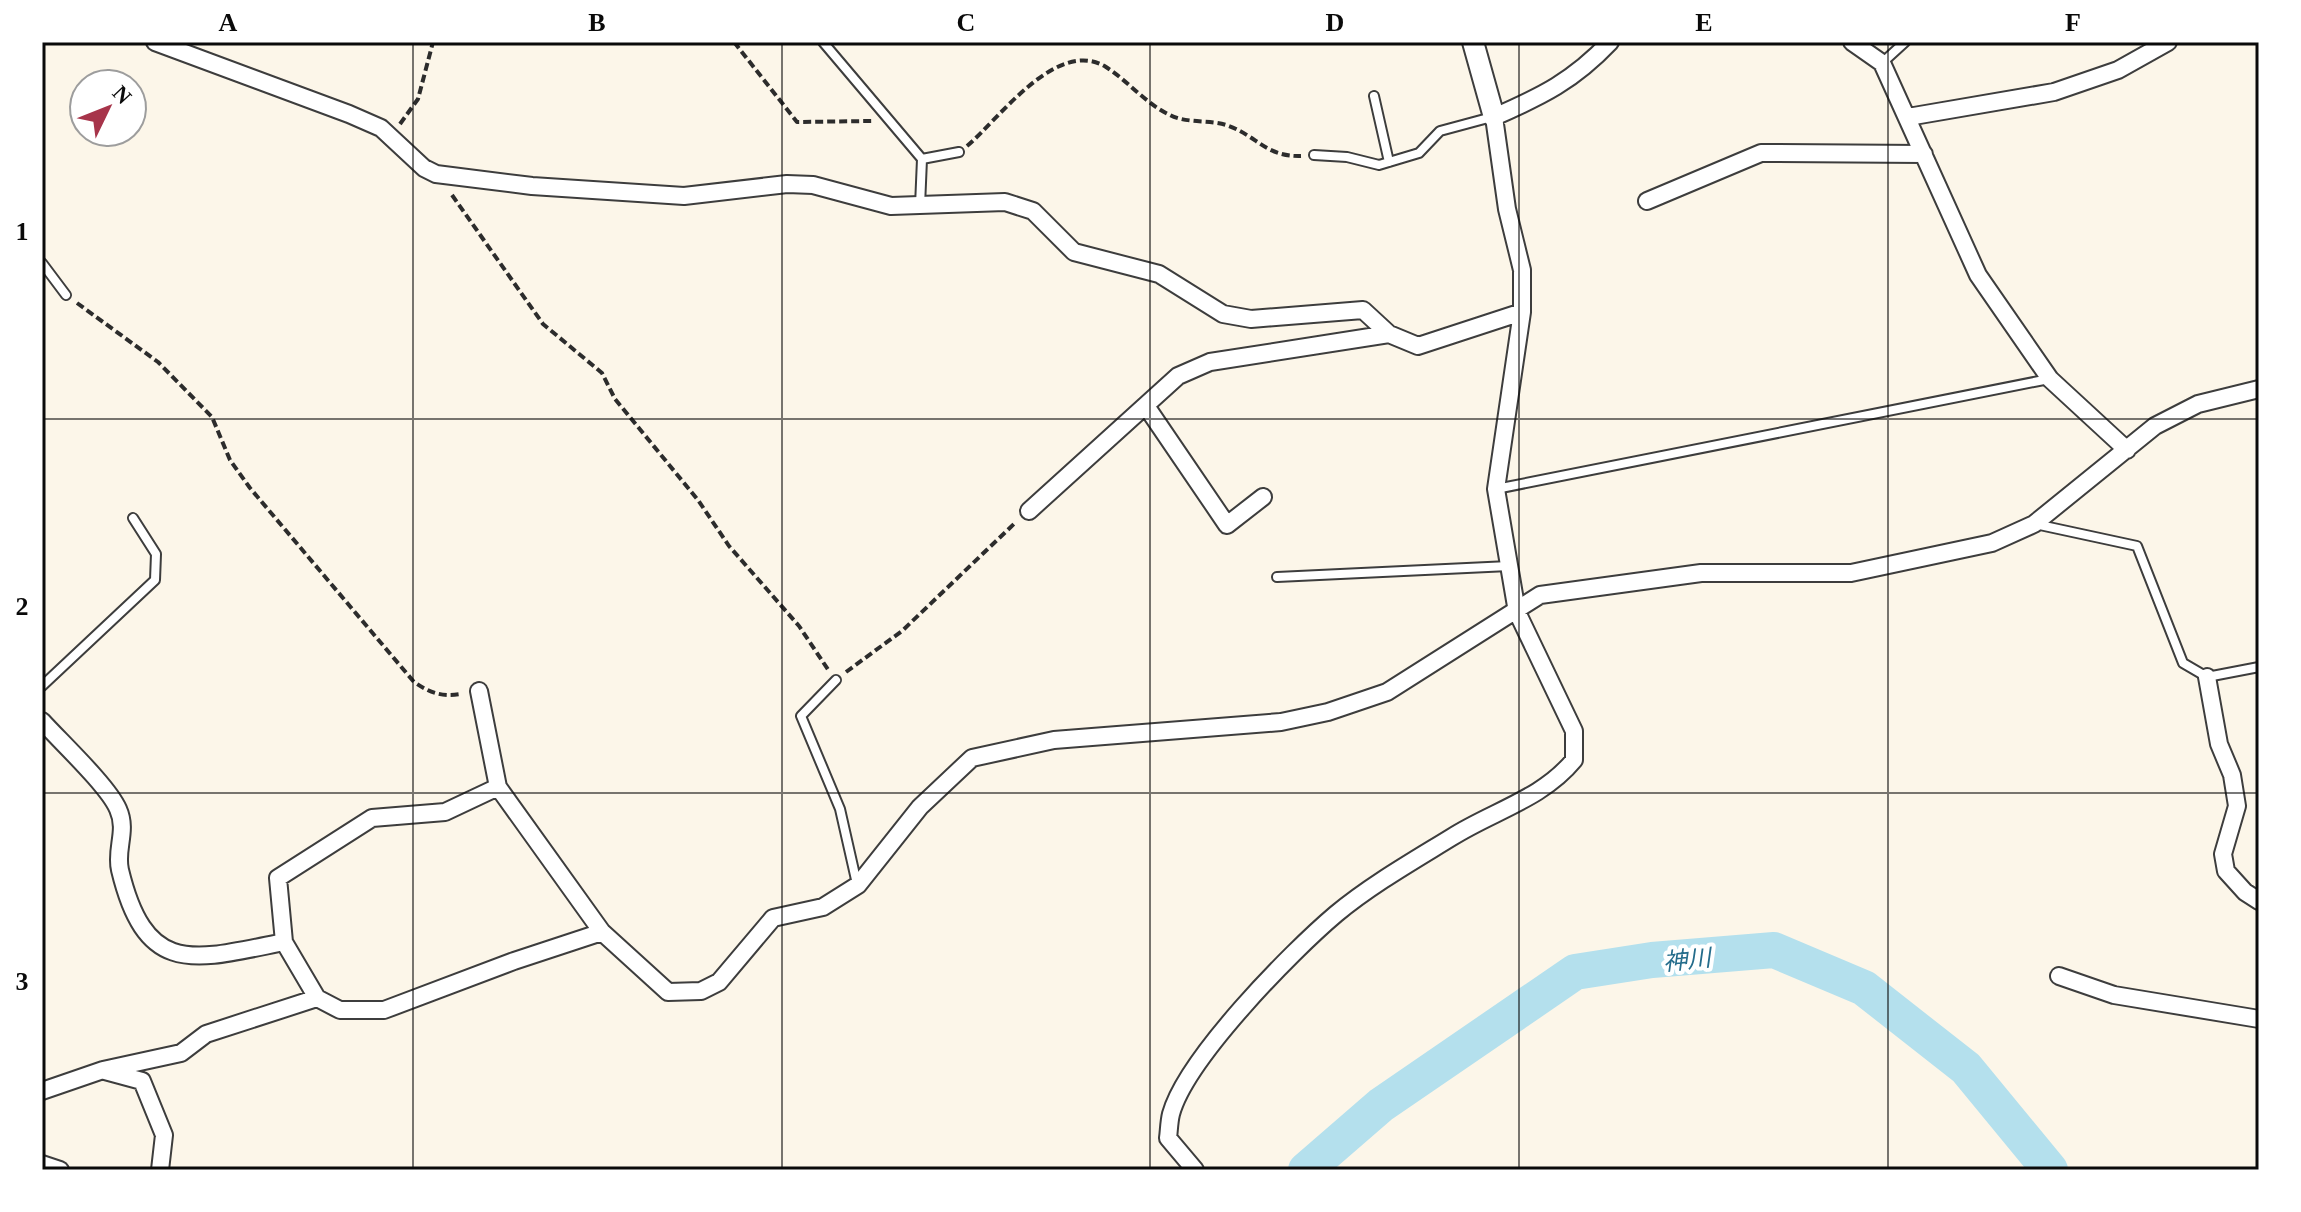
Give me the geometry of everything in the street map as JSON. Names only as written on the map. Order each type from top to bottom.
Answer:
[{"type":"street","points":[[155,42],[309,97],[381,128],[424,168],[436,174],[532,186],[684,196],[787,184],[813,185],[891,206],[1005,202],[1033,211],[1074,252],[1159,274],[1223,314],[1251,319],[1363,310],[1389,334],[1418,346],[1522,312]]},
{"type":"street","points":[[1195,1170],[1168,1138],[1171,1115],[1183,1086],[1228,1026],[1279,967],[1337,913],[1455,835],[1530,797],[1561,775],[1574,760],[1574,731],[1517,612],[1496,489],[1522,312],[1522,270],[1507,209],[1494,117],[1473,42]]},
{"type":"street","points":[[1494,117],[1548,94],[1571,79],[1610,42]]},
{"type":"street","points":[[1852,42],[1882,63],[1978,275],[2050,379],[2127,450]]},
{"type":"street","points":[[1908,117],[2054,92],[2118,70],[2168,42]]},
{"type":"street","points":[[1647,201],[1761,153],[1924,154]]},
{"type":"street","points":[[1029,511],[1178,376],[1210,362],[1389,334]]},
{"type":"street","points":[[479,691],[498,787],[602,932],[668,992],[701,991],[719,982],[773,918],[823,907],[858,885],[920,807],[972,758],[1054,740],[1281,722],[1328,712],[1387,692],[1540,595],[1701,573],[1851,573],[1992,543],[2034,524],[2155,426],[2198,404],[2259,389]]},
{"type":"street","points":[[1146,406],[1227,525],[1263,497]]},
{"type":"street","points":[[2207,677],[2219,744],[2232,775],[2237,806],[2223,854],[2226,871],[2245,892],[2259,901]]},
{"type":"street","points":[[42,721],[117,806],[125,828],[119,867],[150,941],[181,955],[223,954],[284,942]]},
{"type":"street","points":[[498,787],[445,812],[372,818],[278,878],[284,942],[317,998],[340,1010],[384,1010],[602,932]]},
{"type":"street","points":[[2059,976],[2114,995],[2259,1019]]},
{"type":"street","points":[[42,1091],[103,1070],[181,1053],[206,1034],[317,998]]},
{"type":"street","points":[[103,1070],[142,1081],[164,1135],[160,1170]]},
{"type":"street","points":[[42,1164],[60,1170]]},
{"type":"lane","points":[[823,42],[922,159],[920,207]]},
{"type":"lane","points":[[1882,63],[1905,42]]},
{"type":"lane","points":[[1374,96],[1389,162]]},
{"type":"lane","points":[[1314,155],[1347,157],[1379,165],[1419,153],[1440,131],[1494,117]]},
{"type":"lane","points":[[922,159],[959,152]]},
{"type":"lane","points":[[42,263],[66,295]]},
{"type":"lane","points":[[1496,489],[2050,379]]},
{"type":"lane","points":[[42,686],[155,580],[156,554],[133,518]]},
{"type":"lane","points":[[2034,524],[2137,546],[2183,663],[2207,677],[2259,667]]},
{"type":"lane","points":[[1277,577],[1509,566]]},
{"type":"lane","points":[[836,680],[801,716],[840,809],[858,885]]},
{"type":"path","points":[[390,137],[418,99],[433,42]]},
{"type":"path","points":[[734,42],[797,122],[890,121]]},
{"type":"path","points":[[959,152],[991,126],[1017,95],[1057,65],[1077,63],[1103,65],[1171,116],[1229,126],[1278,156],[1314,155]]},
{"type":"path","points":[[436,174],[521,288],[543,324],[602,373],[615,399],[698,500],[729,546],[799,626],[836,680],[902,631],[1029,511]]},
{"type":"path","points":[[66,295],[158,362],[212,417],[230,460],[250,488],[414,682],[428,691],[447,696],[479,691]]},
{"type":"waterway","name":"神川","points":[[1306,1170],[1381,1105],[1575,972],[1652,960],[1774,950],[1864,988],[1966,1068],[2050,1170]]}]
